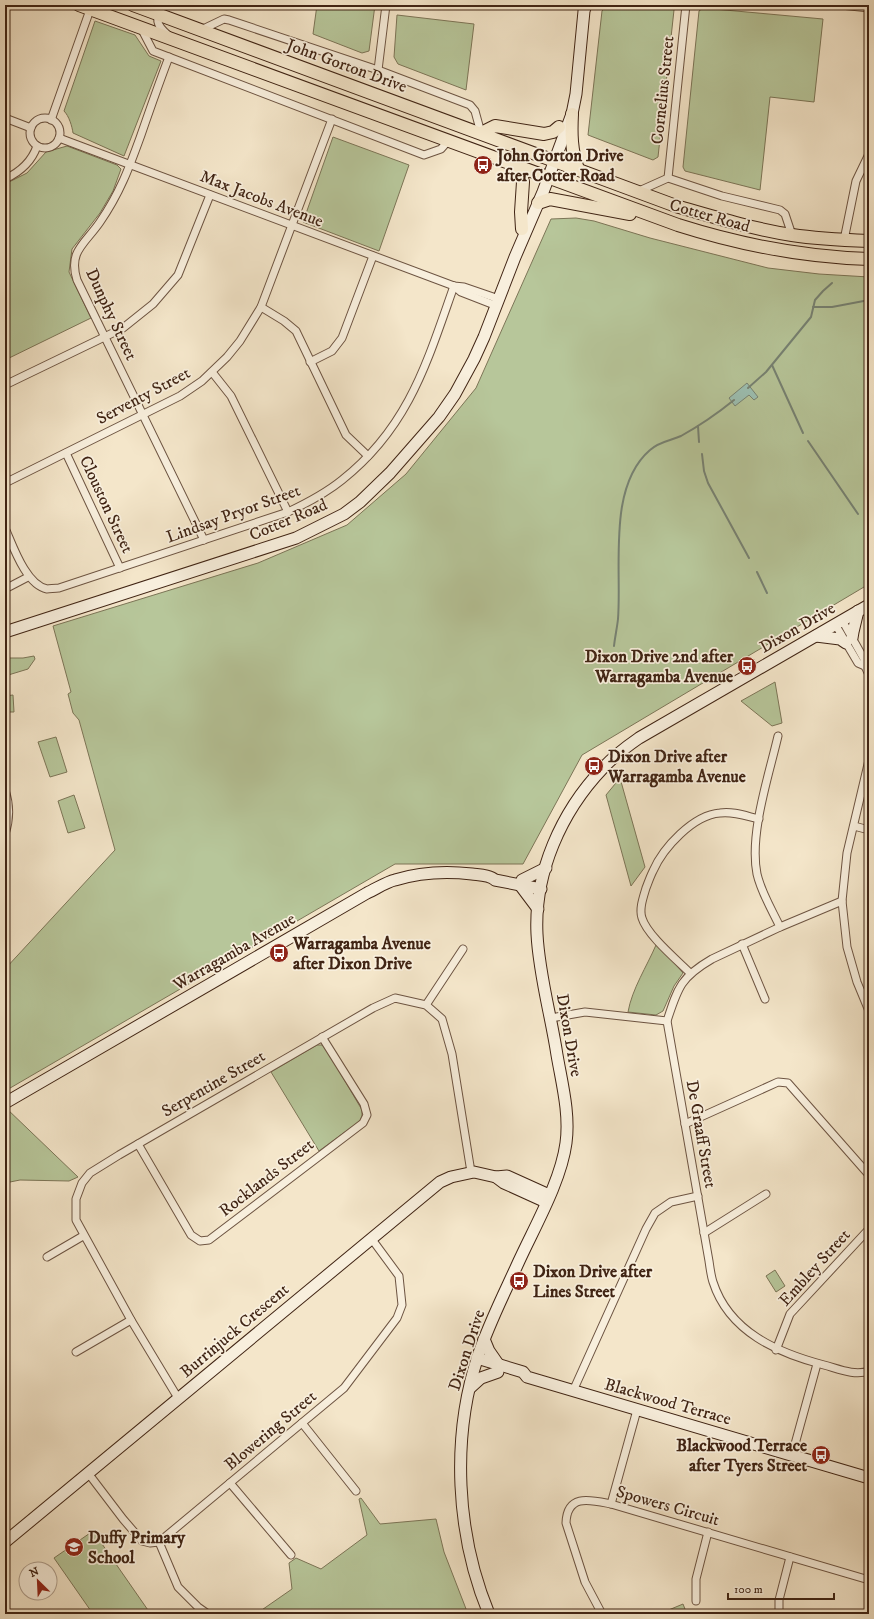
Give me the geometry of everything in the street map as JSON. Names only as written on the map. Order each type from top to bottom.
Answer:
[{"type":"main road","points":[[87,6],[117,19],[545,177]]},
{"type":"main road","name":"John Gorton Drive","points":[[137,6],[160,10],[201,30],[551,159]]},
{"type":"main road","points":[[578,169],[571,146],[572,114],[576,94],[585,7]]},
{"type":"main road","points":[[551,159],[559,127],[576,94]]},
{"type":"main road","points":[[551,159],[572,114]]},
{"type":"main road","points":[[481,133],[495,126],[544,134],[553,132],[559,127]]},
{"type":"main road","name":"Cotter Road","points":[[8,630],[296,538],[344,514],[360,502],[390,473],[439,416],[455,394],[474,359],[498,303],[538,202],[551,159],[676,206],[746,226],[792,235],[869,241]]},
{"type":"main road","points":[[516,166],[521,174],[523,182],[521,212],[522,229]]},
{"type":"main road","name":"Cotter Road","points":[[515,257],[522,229],[545,177]]},
{"type":"main road","name":"Cotter Road","points":[[545,177],[684,227],[726,239],[775,250],[815,256],[869,260]]},
{"type":"main road","points":[[538,202],[550,200],[626,213],[682,233],[726,246],[757,253],[775,250]]},
{"type":"main road","name":"Dixon Drive","points":[[489,1614],[477,1580],[469,1550],[462,1493],[461,1448],[470,1388],[476,1362],[493,1317],[557,1176],[566,1144],[567,1115],[538,947],[538,908],[541,886],[554,841],[576,801],[601,770],[617,754],[639,738],[869,605]]},
{"type":"main road","points":[[816,636],[849,640],[858,611]]},
{"type":"main road","points":[[538,908],[521,882],[546,868]]},
{"type":"main road","name":"Warragamba Avenue","points":[[5,1103],[354,901],[394,880],[423,873],[449,871],[493,877],[495,880],[521,882],[541,886]]},
{"type":"main road","name":"Burrinjuck Crescent","points":[[5,1542],[440,1182],[451,1177],[471,1172],[483,1173],[496,1177],[507,1176],[525,1189],[547,1199]]},
{"type":"main road","points":[[537,1222],[525,1189],[542,1184],[557,1176]]},
{"type":"main road","points":[[470,1388],[481,1378],[498,1368],[484,1339]]},
{"type":"main road","name":"Blackwood Terrace","points":[[476,1362],[498,1368],[521,1379],[527,1377],[869,1478]]},
{"type":"street","points":[[378,70],[386,5]]},
{"type":"street","name":"Cornelius Street","points":[[668,178],[686,5]]},
{"type":"street","points":[[841,5],[869,8]]},
{"type":"street","points":[[51,120],[87,6]]},
{"type":"street","points":[[160,10],[157,19],[158,24],[173,39]]},
{"type":"street","points":[[201,30],[224,19],[229,20],[378,70],[470,105],[475,111],[481,133]]},
{"type":"street","points":[[137,26],[153,51],[332,118],[424,155],[441,149],[448,141]]},
{"type":"street","name":"Dunphy Street","points":[[168,57],[122,186],[94,231],[78,249],[74,266],[77,280],[204,540]]},
{"type":"street","points":[[5,118],[32,128]]},
{"type":"street","name":"Serventy Street","points":[[5,483],[180,396],[212,372],[240,342],[261,307],[332,118]]},
{"type":"street","points":[[46,119],[51,120],[55,122],[59,129],[59,138],[54,145],[50,147],[37,146],[31,138],[32,128],[37,121],[46,119]]},
{"type":"street","name":"Max Jacobs Avenue","points":[[59,138],[454,286],[461,292],[498,303]]},
{"type":"street","points":[[5,179],[17,173],[26,164],[34,155],[37,146]]},
{"type":"street","points":[[844,240],[856,181],[869,154]]},
{"type":"street","points":[[638,191],[668,178],[722,196],[780,210],[785,214],[792,235]]},
{"type":"street","points":[[5,385],[123,328],[153,304],[178,274],[210,195]]},
{"type":"street","points":[[310,362],[332,351],[342,338],[373,256]]},
{"type":"street","name":"Lindsay Pryor Street","points":[[28,577],[46,589],[59,588],[288,512],[316,498],[342,480],[368,456],[389,433],[406,407],[418,382],[454,286]]},
{"type":"street","points":[[261,307],[284,321],[296,331],[346,435],[368,456]]},
{"type":"street","points":[[212,372],[231,396],[288,512]]},
{"type":"street","name":"Clouston Street","points":[[66,453],[120,568]]},
{"type":"street","points":[[5,528],[28,577],[5,589]]},
{"type":"street","points":[[839,622],[849,640],[858,663],[865,666],[869,675]]},
{"type":"street","points":[[778,736],[758,820],[755,844],[755,864],[762,888],[780,927]]},
{"type":"street","points":[[869,760],[847,854],[842,901],[847,947],[857,982],[869,1011]]},
{"type":"street","points":[[5,790],[9,805],[9,815],[5,834]]},
{"type":"street","points":[[690,973],[648,930],[642,919],[641,910],[643,897],[653,870],[666,850],[681,833],[694,822],[719,812],[733,813],[758,820]]},
{"type":"street","points":[[854,826],[869,830]]},
{"type":"street","name":"De Graaff Street","points":[[842,901],[712,958],[690,973],[682,983],[675,996],[667,1021],[714,1283],[729,1313],[736,1322],[752,1335],[776,1350],[817,1364],[854,1373],[869,1371]]},
{"type":"street","points":[[742,944],[765,999]]},
{"type":"street","points":[[426,1005],[464,949]]},
{"type":"street","name":"Serpentine Street","points":[[178,1398],[131,1320],[83,1236],[76,1220],[76,1199],[82,1183],[90,1174],[138,1144],[322,1037],[373,1008],[395,998],[426,1005],[442,1018],[452,1054],[471,1172]]},
{"type":"street","points":[[551,1018],[585,1012],[667,1021]]},
{"type":"street","name":"Rocklands Street","points":[[138,1144],[191,1235],[200,1241],[209,1240],[363,1123],[367,1115],[364,1104],[322,1037]]},
{"type":"street","points":[[685,1124],[778,1082],[788,1083],[869,1175]]},
{"type":"street","points":[[704,1233],[766,1194]]},
{"type":"street","points":[[573,1391],[646,1229],[655,1213],[672,1202],[698,1196]]},
{"type":"street","name":"Embley Street","points":[[776,1350],[790,1314],[869,1229]]},
{"type":"street","points":[[48,1257],[83,1236]]},
{"type":"street","name":"Blowering Street","points":[[159,1542],[344,1388],[397,1318],[402,1305],[399,1276],[371,1238]]},
{"type":"street","points":[[76,1352],[131,1320]]},
{"type":"street","points":[[792,1455],[817,1364]]},
{"type":"street","points":[[611,1504],[637,1410]]},
{"type":"street","points":[[302,1423],[356,1491]]},
{"type":"street","points":[[88,1473],[142,1541],[150,1543],[159,1542],[178,1587],[198,1607],[208,1614]]},
{"type":"street","points":[[230,1483],[291,1555]]},
{"type":"street","name":"Spowers Circuit","points":[[602,1614],[585,1582],[567,1527],[566,1516],[574,1504],[583,1499],[611,1504],[869,1580]]},
{"type":"street","points":[[696,1601],[696,1578],[708,1532]]},
{"type":"street","points":[[779,1614],[779,1600],[790,1557]]},
{"type":"green space","points":[[317,5],[375,5],[369,51],[362,53],[313,34]]},
{"type":"green space","points":[[607,5],[670,5],[674,10],[658,157],[653,160],[588,135],[602,11]]},
{"type":"green space","points":[[703,8],[823,19],[814,102],[770,97],[760,190],[685,171],[683,167],[699,11]]},
{"type":"green space","points":[[397,15],[474,24],[466,90],[398,64],[394,57]]},
{"type":"green space","points":[[95,21],[135,35],[149,56],[161,61],[124,156],[73,133],[70,121],[64,111]]},
{"type":"green space","points":[[333,137],[409,165],[379,251],[303,222]]},
{"type":"green space","points":[[67,146],[117,165],[121,169],[113,191],[100,213],[72,249],[69,272],[91,318],[5,360],[5,184],[27,173],[46,152]]},
{"type":"green space","points":[[576,218],[594,221],[650,238],[768,268],[819,274],[869,277],[869,584],[582,755],[523,864],[395,864],[5,1091],[5,969],[115,850],[79,720],[73,713],[68,694],[71,692],[53,626],[258,563],[347,525],[406,474],[476,388],[551,219]]},
{"type":"green space","points":[[34,656],[35,659],[28,669],[5,676],[5,658],[23,658]]},
{"type":"green space","points":[[775,682],[782,723],[772,726],[741,701]]},
{"type":"green space","points":[[13,695],[14,712],[5,712],[5,696]]},
{"type":"green space","points":[[56,737],[67,772],[50,777],[38,742]]},
{"type":"green space","points":[[620,778],[645,867],[631,886],[606,795]]},
{"type":"green space","points":[[74,795],[85,828],[68,833],[58,801]]},
{"type":"green space","points":[[656,945],[665,952],[683,973],[674,986],[663,1011],[656,1015],[628,1012],[636,986]]},
{"type":"green space","points":[[317,1045],[323,1045],[328,1052],[362,1110],[360,1121],[319,1151],[271,1072]]},
{"type":"green space","points":[[5,1107],[78,1177],[69,1181],[20,1180],[5,1183]]},
{"type":"green space","points":[[775,1270],[785,1286],[776,1292],[766,1276]]},
{"type":"green space","points":[[361,1498],[380,1524],[436,1519],[444,1552],[468,1614],[256,1614],[292,1589],[289,1563],[296,1558],[321,1569],[367,1535],[359,1499]]},
{"type":"green space","points":[[93,1531],[150,1613],[93,1614],[58,1564],[58,1561],[54,1558]]},
{"type":"green space","points":[[683,1604],[685,1609],[674,1614],[659,1614]]},
{"type":"water","points":[[747,383],[758,397],[754,400],[749,395],[735,406],[729,398]]},
{"type":"waterway","points":[[748,388],[766,372],[811,317],[815,300],[832,283]]},
{"type":"waterway","points":[[813,307],[832,307],[869,300]]},
{"type":"waterway","points":[[772,365],[803,433]]},
{"type":"waterway","points":[[614,646],[619,599],[619,529],[627,485],[636,466],[654,447],[688,432],[722,410],[734,400]]},
{"type":"waterway","points":[[698,426],[699,442]]},
{"type":"waterway","points":[[808,441],[858,514]]},
{"type":"waterway","points":[[702,454],[704,471],[708,483],[749,558]]},
{"type":"waterway","points":[[757,572],[767,593]]},
{"type":"place","name":"John Gorton Drive after Cotter Road","points":[[483,165]]},
{"type":"place","name":"Dixon Drive 2nd after Warragamba Avenue","points":[[747,666]]},
{"type":"place","name":"Dixon Drive after Warragamba Avenue","points":[[594,766]]},
{"type":"place","name":"Warragamba Avenue after Dixon Drive","points":[[279,953]]},
{"type":"place","name":"Dixon Drive after Lines Street","points":[[519,1281]]},
{"type":"place","name":"Blackwood Terrace after Tyers Street","points":[[821,1455]]},
{"type":"place","name":"Duffy Primary School","points":[[74,1547]]}]
